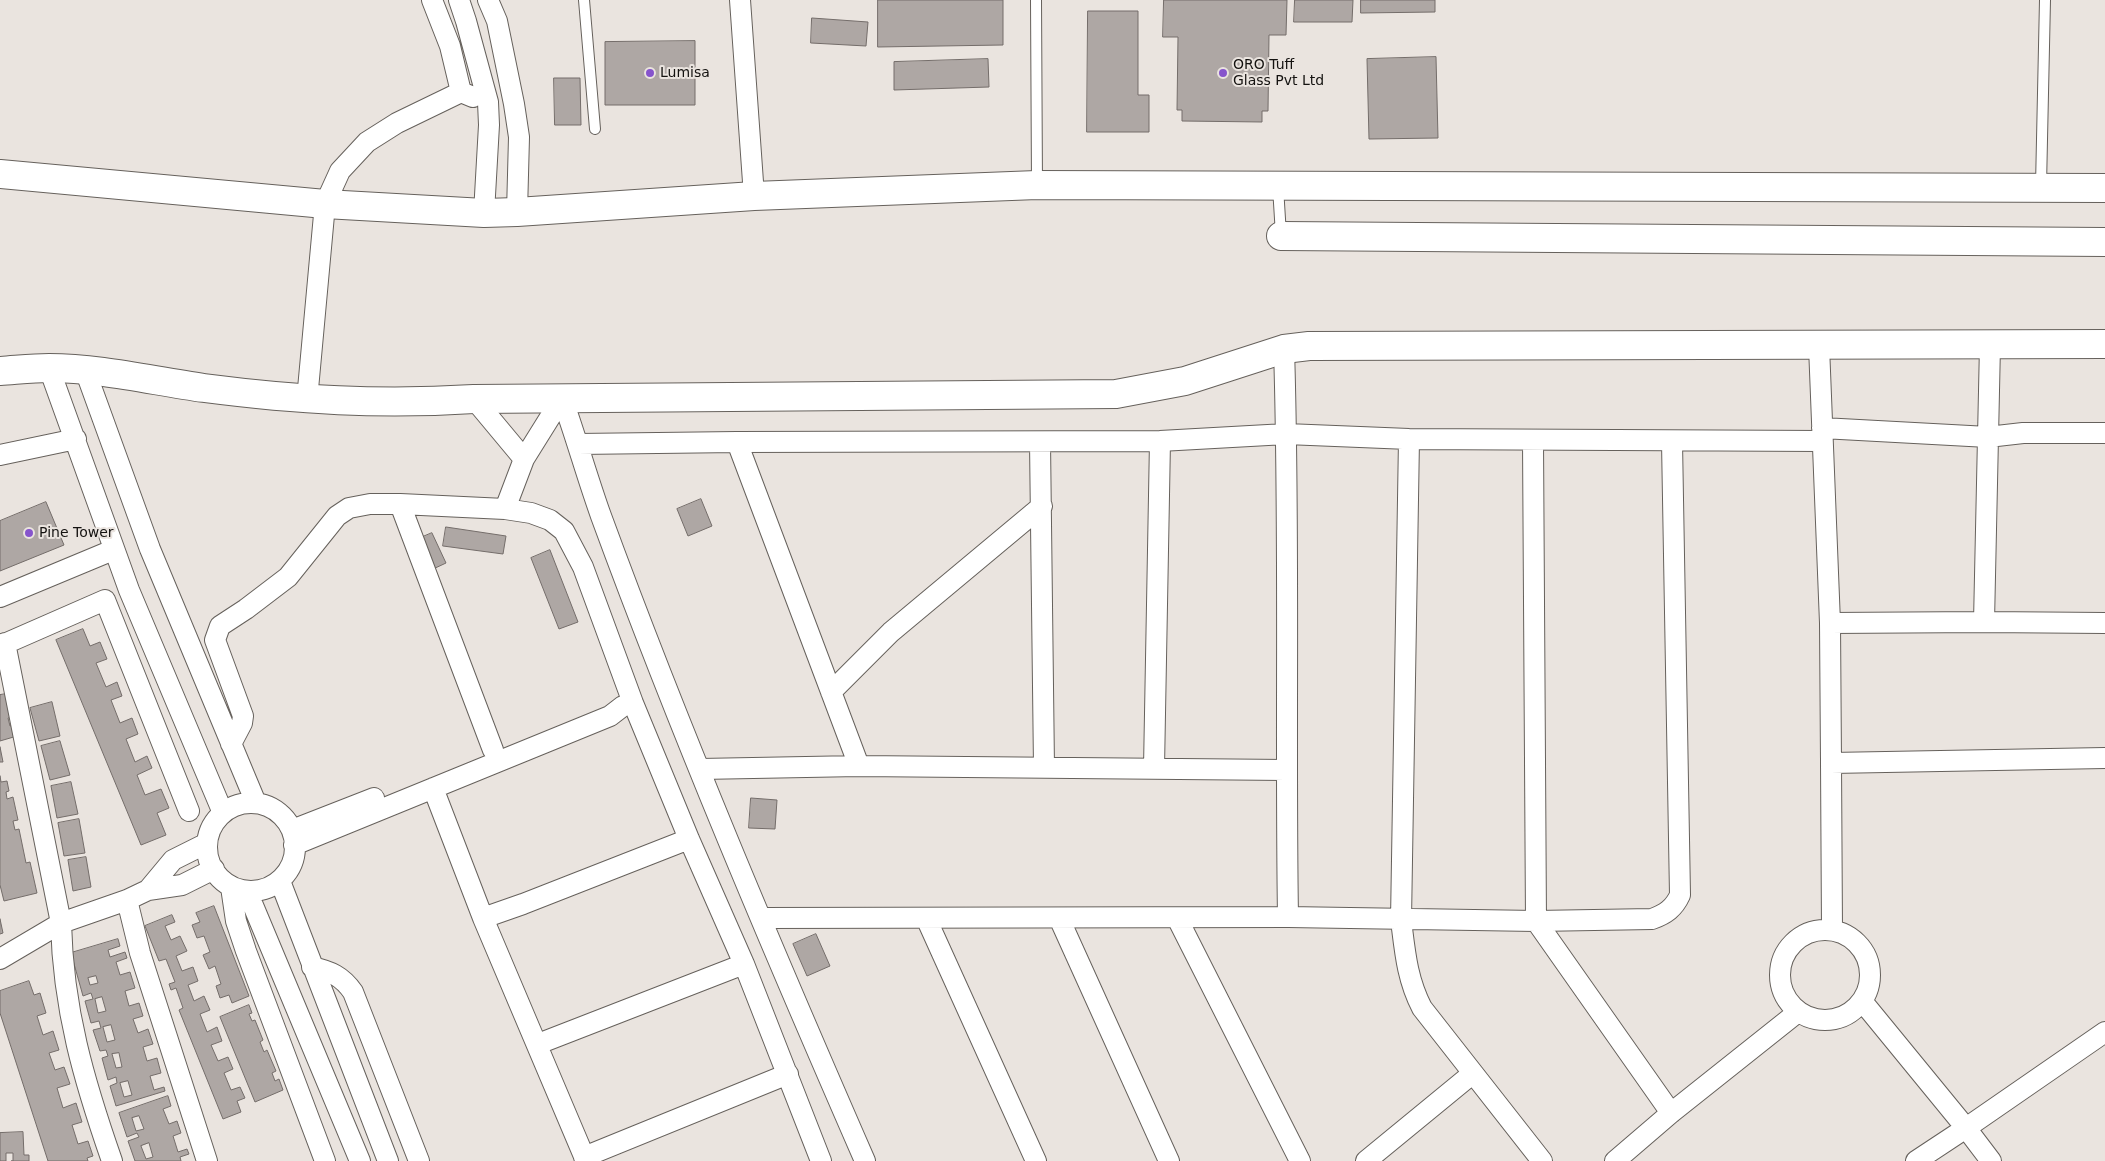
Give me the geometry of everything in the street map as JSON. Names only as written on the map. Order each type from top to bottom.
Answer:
[{"type":"main road","points":[[0,174],[325,204],[484,213],[754,196],[1037,185],[2105,188]]},
{"type":"main road","points":[[1281,236],[2105,242]]},
{"type":"main road","points":[[0,371],[49,368],[85,370],[204,388],[307,400],[422,403],[474,399],[1116,394],[1185,381],[1284,349],[1309,346],[2105,344]]},
{"type":"street","points":[[432,0],[450,46],[461,92]]},
{"type":"street","points":[[459,0],[488,102],[489,134],[484,213]]},
{"type":"street","points":[[488,0],[497,21],[519,137],[517,212]]},
{"type":"street","points":[[740,0],[754,196]]},
{"type":"street","points":[[307,400],[325,204],[340,171],[368,142],[397,123],[461,92],[488,102],[514,104]]},
{"type":"street","points":[[1984,622],[1990,345]]},
{"type":"street","points":[[1819,346],[1830,623],[1832,929]]},
{"type":"street","points":[[1284,349],[1288,917]]},
{"type":"street","points":[[49,368],[76,439],[113,550],[223,813]]},
{"type":"street","points":[[85,370],[150,549],[256,803]]},
{"type":"street","points":[[562,398],[604,523],[700,769],[761,918],[865,1161]]},
{"type":"street","points":[[505,509],[524,459],[562,398]]},
{"type":"street","points":[[474,399],[524,459]]},
{"type":"street","points":[[578,444],[1160,441],[1286,434],[1409,439],[1672,442],[1822,435],[1988,438],[2023,433],[2105,433]]},
{"type":"street","points":[[0,455],[76,439]]},
{"type":"street","points":[[1409,439],[1402,920],[1408,976],[1422,1008],[1542,1161]]},
{"type":"street","points":[[1154,768],[1160,441]]},
{"type":"street","points":[[1532,441],[1536,921],[1672,1112]]},
{"type":"street","points":[[737,442],[859,766]]},
{"type":"street","points":[[1040,442],[1044,767]]},
{"type":"street","points":[[761,918],[1288,917],[1536,921],[1652,919],[1662,915],[1675,906],[1680,895],[1672,442]]},
{"type":"street","points":[[231,744],[242,723],[243,716],[215,640],[220,626],[288,577],[337,516],[349,508],[370,504],[400,504],[505,509],[531,513],[550,520],[564,531],[583,567],[628,704],[744,964],[821,1161]]},
{"type":"street","points":[[400,504],[493,750]]},
{"type":"street","points":[[831,692],[891,632],[1042,506]]},
{"type":"street","points":[[0,597],[113,550]]},
{"type":"street","points":[[112,1161],[78,1055],[62,964],[61,923],[3,644],[105,600],[189,811]]},
{"type":"street","points":[[1830,623],[2105,623]]},
{"type":"street","points":[[293,837],[493,750],[605,706],[628,704]]},
{"type":"street","points":[[293,837],[433,788],[610,716],[628,704]]},
{"type":"street","points":[[1831,763],[2105,758]]},
{"type":"street","points":[[700,769],[859,766],[1286,770]]},
{"type":"street","points":[[433,788],[483,918],[538,1044],[585,1159],[788,1074]]},
{"type":"street","points":[[256,803],[272,808],[286,819],[296,851],[291,868],[280,881],[264,890],[239,889],[217,876],[209,860],[207,843],[212,826],[223,813],[238,805],[256,803]]},
{"type":"street","points":[[483,918],[524,904],[689,839]]},
{"type":"street","points":[[148,890],[173,860],[207,843]]},
{"type":"street","points":[[0,959],[61,923],[127,900],[148,890],[182,885],[214,869]]},
{"type":"street","points":[[280,881],[388,1161]]},
{"type":"street","points":[[239,889],[236,921],[325,1161]]},
{"type":"street","points":[[239,889],[360,1161]]},
{"type":"street","points":[[127,900],[140,953],[207,1161]]},
{"type":"street","points":[[926,918],[1036,1161]]},
{"type":"street","points":[[1059,918],[1169,1161]]},
{"type":"street","points":[[1177,918],[1300,1161]]},
{"type":"street","points":[[1832,929],[1850,936],[1863,949],[1870,966],[1870,985],[1862,1002],[1849,1014],[1832,1020],[1814,1020],[1798,1012],[1786,999],[1780,983],[1780,966],[1787,950],[1799,937],[1815,930],[1832,929]]},
{"type":"street","points":[[538,1044],[744,964]]},
{"type":"street","points":[[312,967],[329,971],[339,976],[346,981],[353,992],[419,1161]]},
{"type":"street","points":[[1862,1002],[1991,1161]]},
{"type":"street","points":[[1615,1161],[1672,1112],[1798,1012]]},
{"type":"street","points":[[1916,1161],[2105,1032]]},
{"type":"street","points":[[1366,1161],[1472,1074]]},
{"type":"lane","points":[[584,0],[594,129]]},
{"type":"lane","points":[[1036,0],[1037,185]]},
{"type":"lane","points":[[2041,188],[2045,0]]},
{"type":"lane","points":[[1278,186],[1281,236]]},
{"type":"building","points":[[878,0],[1003,0],[1003,45],[878,47]]},
{"type":"building","name":"ORO Tuff Glass Pvt Ltd","points":[[1164,0],[1287,0],[1286,35],[1269,35],[1268,111],[1262,111],[1262,122],[1182,121],[1182,110],[1177,110],[1178,37],[1163,37]]},
{"type":"building","points":[[1295,0],[1353,0],[1352,22],[1294,22]]},
{"type":"building","points":[[1361,0],[1435,0],[1435,12],[1361,13]]},
{"type":"building","points":[[1088,11],[1138,11],[1138,95],[1149,95],[1149,132],[1087,132]]},
{"type":"building","points":[[812,18],[868,22],[866,46],[811,43]]},
{"type":"building","name":"Lumisa","points":[[695,41],[695,105],[605,105],[605,42]]},
{"type":"building","points":[[1436,57],[1438,138],[1369,139],[1367,59]]},
{"type":"building","points":[[988,59],[989,87],[894,90],[894,62]]},
{"type":"building","points":[[554,78],[580,78],[581,125],[555,125]]},
{"type":"building","points":[[701,499],[712,526],[688,536],[677,509]]},
{"type":"building","name":"Pine Tower","points":[[46,502],[64,545],[0,571],[0,521]]},
{"type":"building","points":[[446,527],[506,536],[503,554],[443,546]]},
{"type":"building","points":[[432,533],[446,563],[431,570],[418,539]]},
{"type":"building","points":[[550,550],[578,622],[559,629],[531,558]]},
{"type":"building","points":[[83,629],[90,646],[100,642],[107,659],[96,663],[106,687],[117,682],[122,696],[111,700],[120,723],[132,718],[138,734],[126,739],[135,762],[147,756],[152,768],[137,775],[145,795],[161,789],[169,808],[157,813],[166,835],[141,845],[56,640]]},
{"type":"building","points":[[6,694],[12,717],[8,718],[10,726],[14,725],[17,736],[0,741],[0,695]]},
{"type":"building","points":[[52,702],[60,736],[39,741],[30,708]]},
{"type":"building","points":[[60,741],[70,775],[50,780],[41,746]]},
{"type":"building","points":[[0,747],[3,762],[0,762]]},
{"type":"building","points":[[0,776],[1,782],[7,781],[9,791],[6,792],[7,799],[13,797],[18,820],[13,821],[15,830],[19,829],[26,863],[30,862],[37,893],[4,901],[0,885]]},
{"type":"building","points":[[71,782],[78,814],[57,818],[51,786]]},
{"type":"building","points":[[751,798],[777,800],[775,829],[749,828]]},
{"type":"building","points":[[79,819],[85,853],[64,856],[58,823]]},
{"type":"building","points":[[86,857],[91,887],[73,891],[68,860]]},
{"type":"building","points":[[214,906],[249,996],[232,1003],[229,995],[220,998],[216,986],[221,984],[215,966],[209,969],[203,955],[210,952],[204,936],[197,938],[192,925],[200,922],[196,913]]},
{"type":"building","points":[[172,915],[175,922],[165,926],[171,940],[180,936],[187,951],[176,956],[182,971],[193,967],[198,981],[188,985],[194,1001],[204,996],[210,1010],[200,1014],[207,1032],[217,1027],[222,1041],[211,1045],[218,1061],[228,1057],[233,1069],[224,1073],[231,1090],[240,1087],[245,1098],[237,1101],[241,1112],[223,1119],[179,1010],[183,1008],[176,988],[171,990],[169,984],[175,982],[166,959],[159,961],[145,926]]},
{"type":"building","points":[[0,919],[3,933],[0,934]]},
{"type":"building","points":[[816,934],[830,966],[807,976],[793,944]]},
{"type":"building","points":[[118,939],[120,946],[108,950],[110,957],[125,952],[127,958],[116,962],[120,975],[130,972],[135,988],[125,991],[129,1006],[139,1003],[143,1016],[133,1019],[138,1033],[148,1029],[153,1044],[143,1047],[147,1061],[157,1058],[161,1073],[150,1076],[154,1090],[164,1087],[165,1091],[116,1106],[110,1086],[117,1083],[116,1077],[108,1080],[102,1058],[108,1056],[106,1050],[100,1051],[93,1030],[101,1028],[99,1021],[91,1023],[85,1001],[93,999],[91,993],[83,996],[71,953]],"holes":[[[96,976],[98,983],[90,985],[88,978]],[[102,997],[106,1011],[98,1013],[95,999]],[[111,1025],[115,1040],[107,1042],[103,1027]],[[119,1053],[122,1067],[116,1068],[112,1054]],[[128,1081],[132,1095],[124,1097],[120,1083]]]},
{"type":"building","points":[[29,981],[34,995],[40,993],[46,1013],[37,1016],[43,1035],[53,1031],[59,1050],[49,1053],[55,1070],[64,1067],[70,1084],[57,1088],[63,1108],[76,1103],[82,1122],[72,1125],[78,1144],[88,1141],[93,1156],[87,1158],[88,1161],[48,1161],[0,1013],[0,991]]},
{"type":"building","points":[[249,1005],[252,1013],[249,1014],[252,1021],[255,1020],[263,1040],[260,1042],[264,1052],[267,1050],[276,1071],[272,1073],[275,1081],[279,1079],[283,1090],[255,1102],[220,1017]]},
{"type":"building","points":[[168,1096],[171,1106],[163,1109],[169,1124],[177,1121],[181,1133],[173,1136],[178,1152],[187,1149],[189,1154],[180,1157],[181,1161],[135,1161],[128,1141],[139,1137],[137,1133],[127,1137],[119,1113]],"holes":[[[139,1116],[144,1129],[136,1131],[132,1118]],[[149,1143],[153,1157],[146,1159],[141,1146]]]},
{"type":"building","points":[[23,1132],[24,1155],[29,1155],[29,1161],[13,1161],[13,1153],[6,1153],[6,1161],[0,1161],[0,1133]]},
{"type":"place","name":"Lumisa","points":[[650,73]]},
{"type":"place","name":"ORO Tuff Glass Pvt Ltd","points":[[1223,73]]},
{"type":"place","name":"Pine Tower","points":[[29,533]]}]
